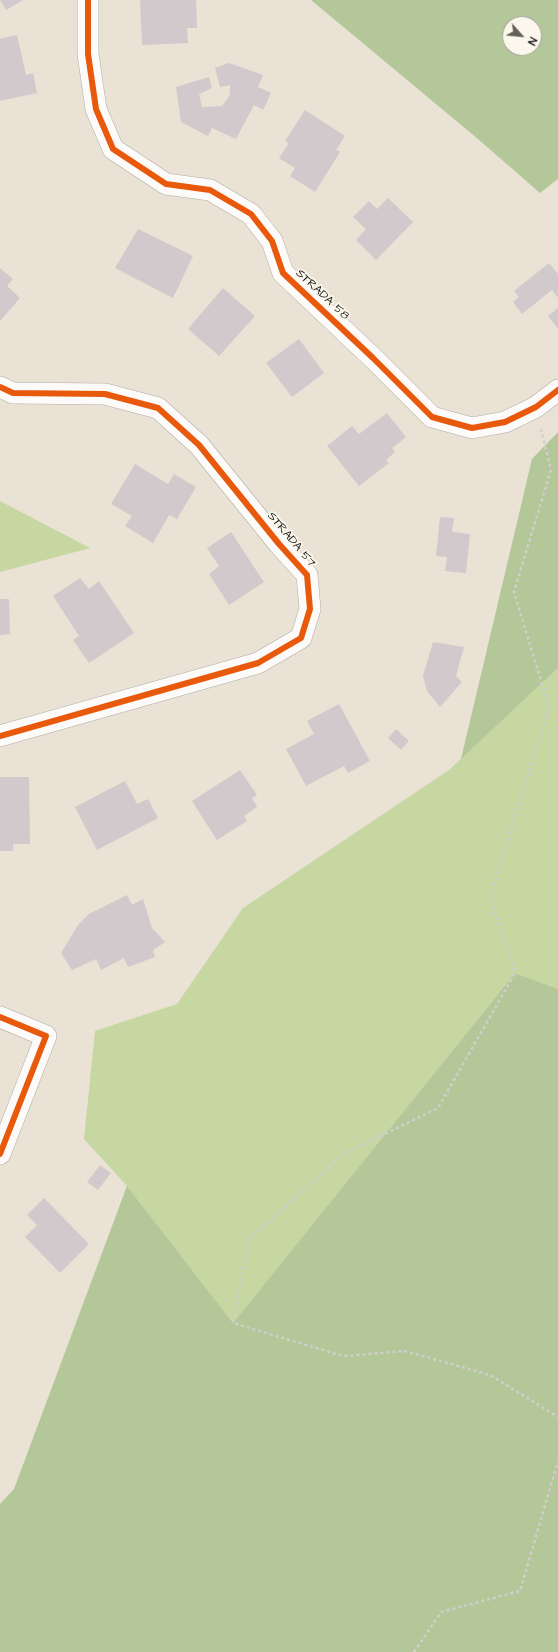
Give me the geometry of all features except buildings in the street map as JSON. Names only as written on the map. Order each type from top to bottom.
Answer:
[{"type":"street","name":"STRADA 58","points":[[88,0],[88,54],[96,109],[113,149],[166,184],[210,190],[251,214],[272,241],[283,273],[374,358],[432,417],[472,428],[505,422],[536,407],[558,390]]},
{"type":"street","name":"STRADA 57","points":[[0,388],[14,393],[106,394],[158,408],[199,445],[279,544],[307,575],[310,609],[301,638],[258,664],[0,736]]},
{"type":"street","points":[[0,1017],[46,1036],[0,1154]]},
{"type":"path","points":[[536,407],[551,470],[514,592],[548,707],[490,897],[515,973],[438,1108],[342,1155],[250,1240],[233,1323],[343,1356],[405,1351],[490,1375],[558,1417]]},
{"type":"path","points":[[414,1652],[441,1612],[520,1591],[558,1461]]},
{"type":"green space","points":[[311,0],[558,0],[558,179],[540,193],[478,139]]},
{"type":"green space","points":[[558,432],[558,668],[461,759],[532,459]]},
{"type":"green space","points":[[0,501],[90,548],[0,572]]},
{"type":"green space","points":[[558,668],[558,989],[515,973],[233,1323],[127,1186],[84,1139],[95,1031],[177,1004],[243,908],[449,770]]},
{"type":"green space","points":[[515,973],[558,989],[558,1652],[0,1652],[0,1504],[14,1489],[127,1186],[233,1323]]},
{"type":"cycle path","points":[[88,0],[88,54],[96,109],[113,149],[166,184],[210,190],[251,214],[272,241],[283,273],[373,358],[432,417],[472,428],[505,422],[536,407],[558,390]]},
{"type":"cycle path","points":[[0,387],[13,393],[105,394],[158,408],[199,445],[279,544],[307,575],[310,609],[301,638],[258,663],[0,736]]},
{"type":"cycle path","points":[[0,1017],[46,1036],[0,1154]]}]
